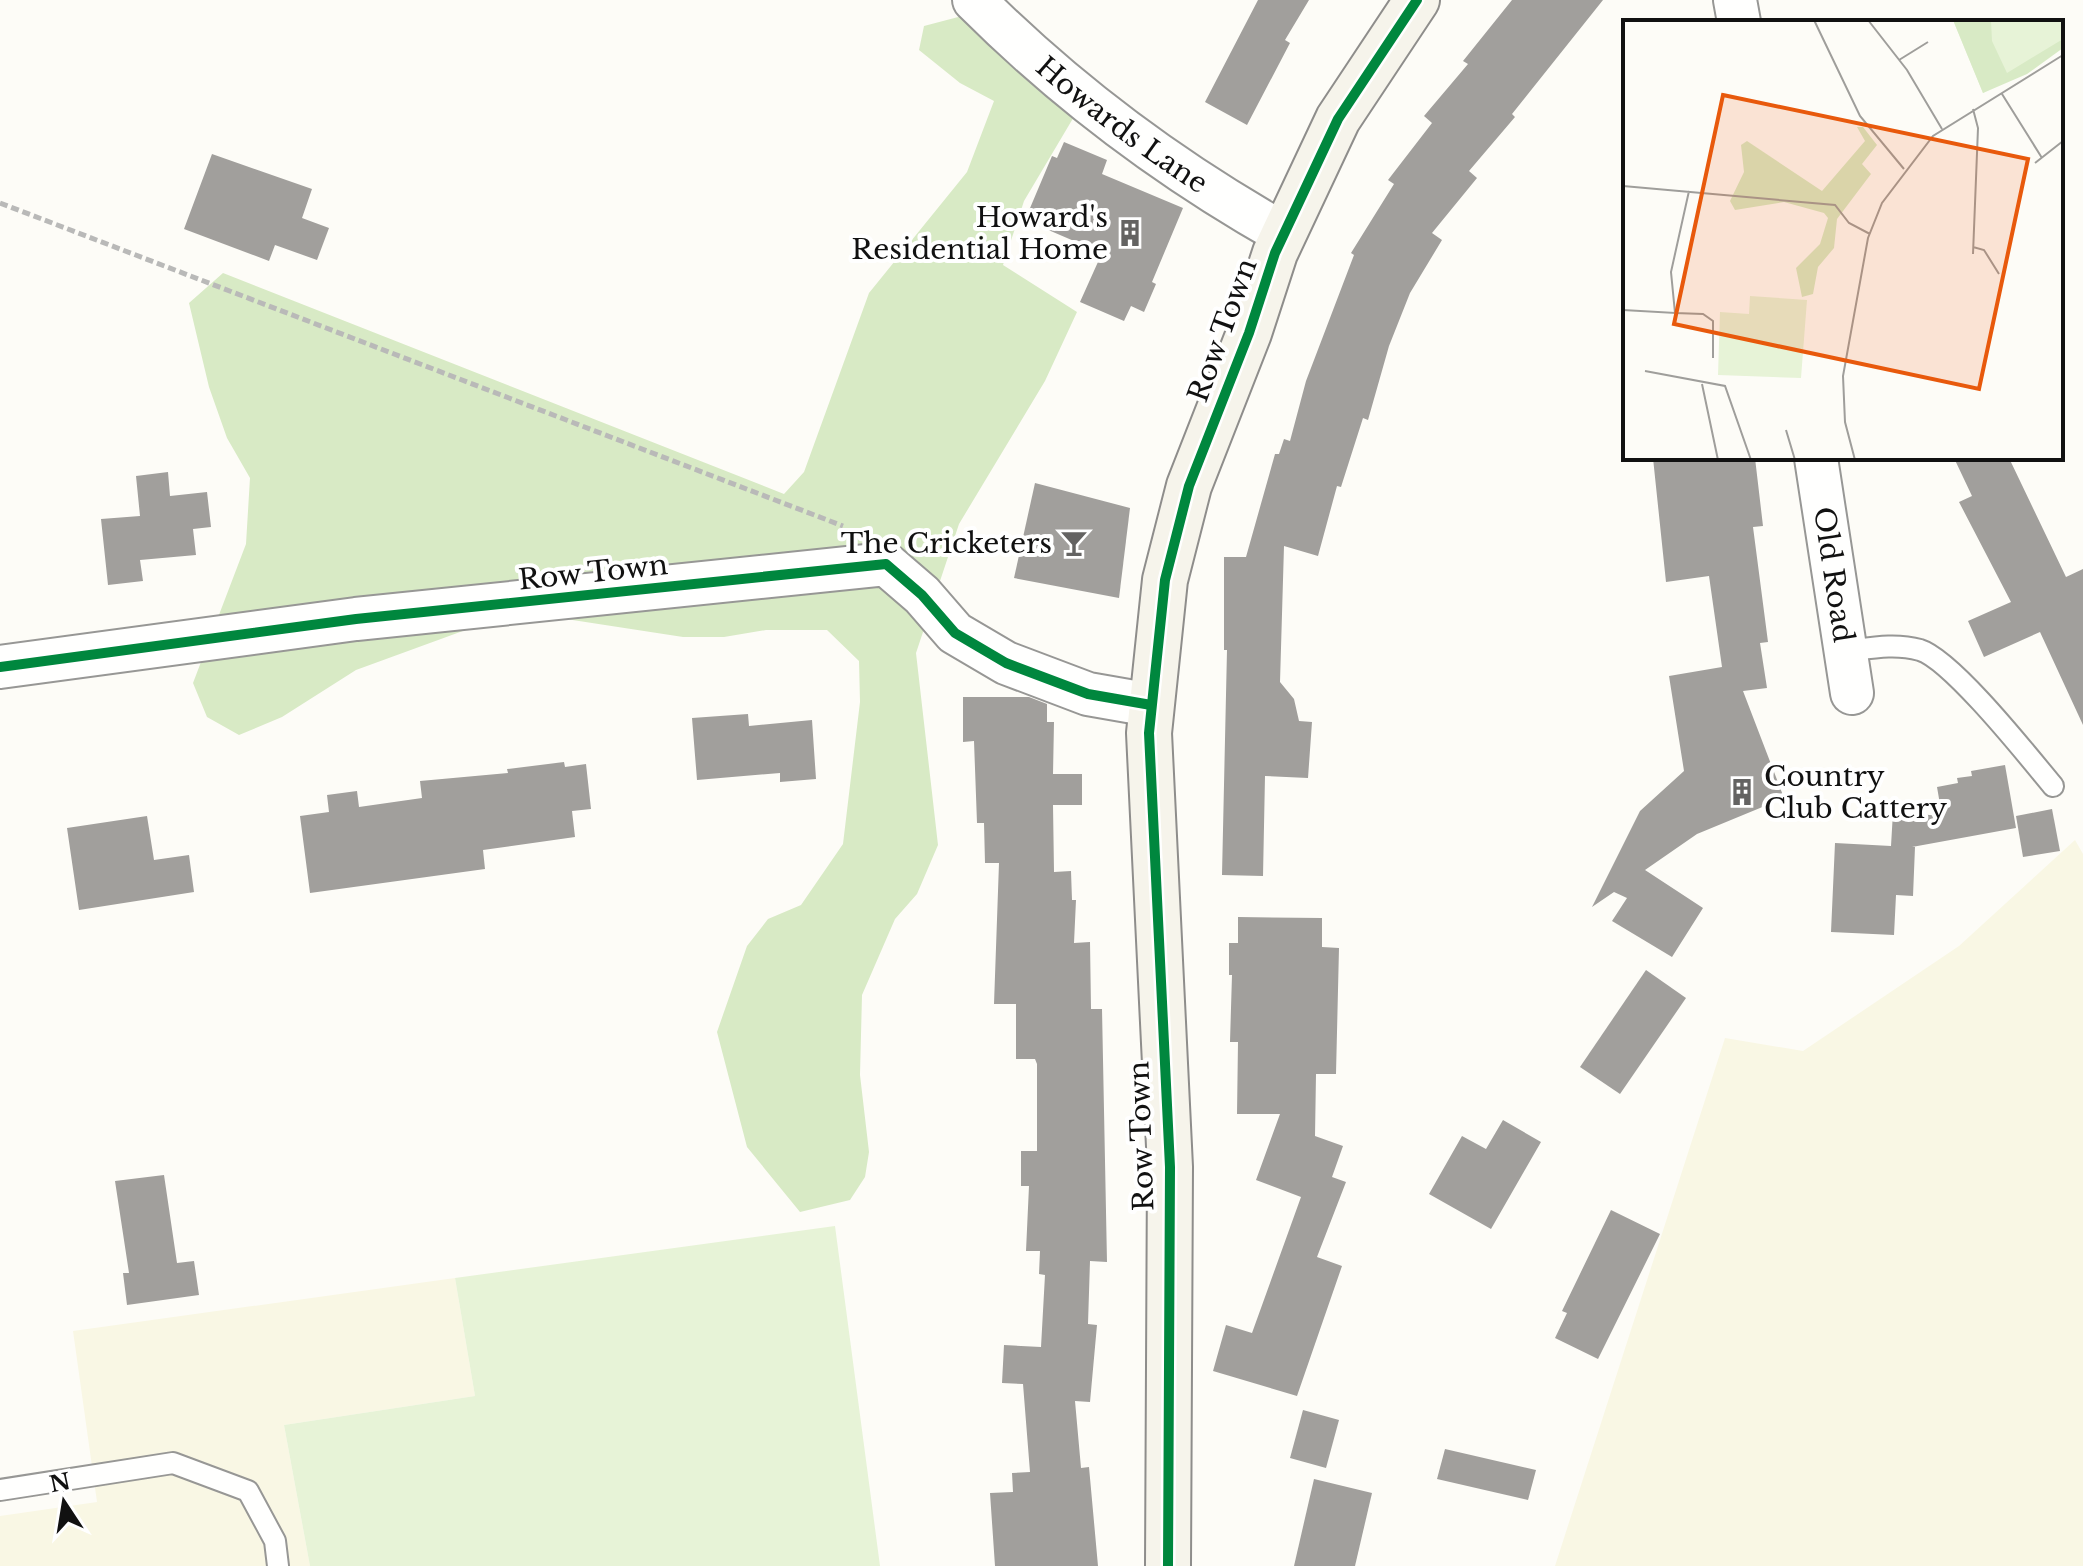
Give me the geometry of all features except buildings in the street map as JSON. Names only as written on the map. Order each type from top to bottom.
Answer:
[{"type":"street","name":"Howards Lane","points":[[974,0],[1017,43],[1135,138],[1242,210],[1284,234]]},
{"type":"street","name":"Row Town","points":[[1168,1566],[1170,1167],[1154,875],[1151,705],[1165,580],[1189,486],[1284,234],[1338,119],[1417,0]]},
{"type":"street","points":[[1735,0],[1739,20]]},
{"type":"street","name":"Old Road","points":[[1816,460],[1852,693]]},
{"type":"street","name":"Row Town","points":[[0,667],[356,619],[886,564]]},
{"type":"street","points":[[886,564],[922,595],[955,633],[1006,663],[1088,694],[1151,705]]},
{"type":"lane","points":[[1846,651],[1890,645],[1923,650],[1966,685],[2053,786]]},
{"type":"lane","points":[[0,1490],[173,1463],[248,1491],[275,1541],[278,1566]]},
{"type":"path","points":[[0,203],[844,526],[886,564]]},
{"type":"shaded area","points":[[2075,840],[2083,854],[2083,1566],[1555,1566],[1725,1038],[1803,1051],[1959,946]]},
{"type":"shaded area","points":[[455,1278],[475,1396],[284,1425],[310,1566],[0,1566],[0,1516],[97,1502],[73,1331]]},
{"type":"green space","points":[[962,16],[1075,115],[1024,201],[1003,265],[1077,312],[1045,381],[959,524],[916,653],[938,845],[917,894],[895,919],[862,995],[860,1075],[869,1152],[865,1177],[850,1200],[800,1212],[747,1147],[717,1032],[747,946],[768,919],[801,905],[843,844],[860,702],[859,661],[827,630],[766,630],[724,637],[683,637],[553,617],[514,619],[471,628],[356,670],[282,717],[239,735],[207,717],[193,683],[246,544],[250,478],[227,438],[209,387],[189,303],[223,273],[784,494],[804,472],[869,293],[967,172],[994,101],[960,83],[919,50],[924,26]]},
{"type":"green space","points":[[835,1226],[880,1566],[310,1566],[284,1425],[475,1396],[455,1278]]},
{"type":"cycle path","points":[[1168,1566],[1170,1167],[1149,733],[1165,580],[1189,486],[1249,333],[1275,253],[1338,119],[1417,0]]},
{"type":"cycle path","points":[[0,667],[356,619],[886,564],[922,595],[955,633],[1006,663],[1088,694],[1151,705]]},
{"type":"place","name":"Howard's Residential Home","points":[[1130,233]]},
{"type":"place","name":"The Cricketers","points":[[1074,543]]},
{"type":"place","name":"Country Club Cattery","points":[[1742,792]]}]
